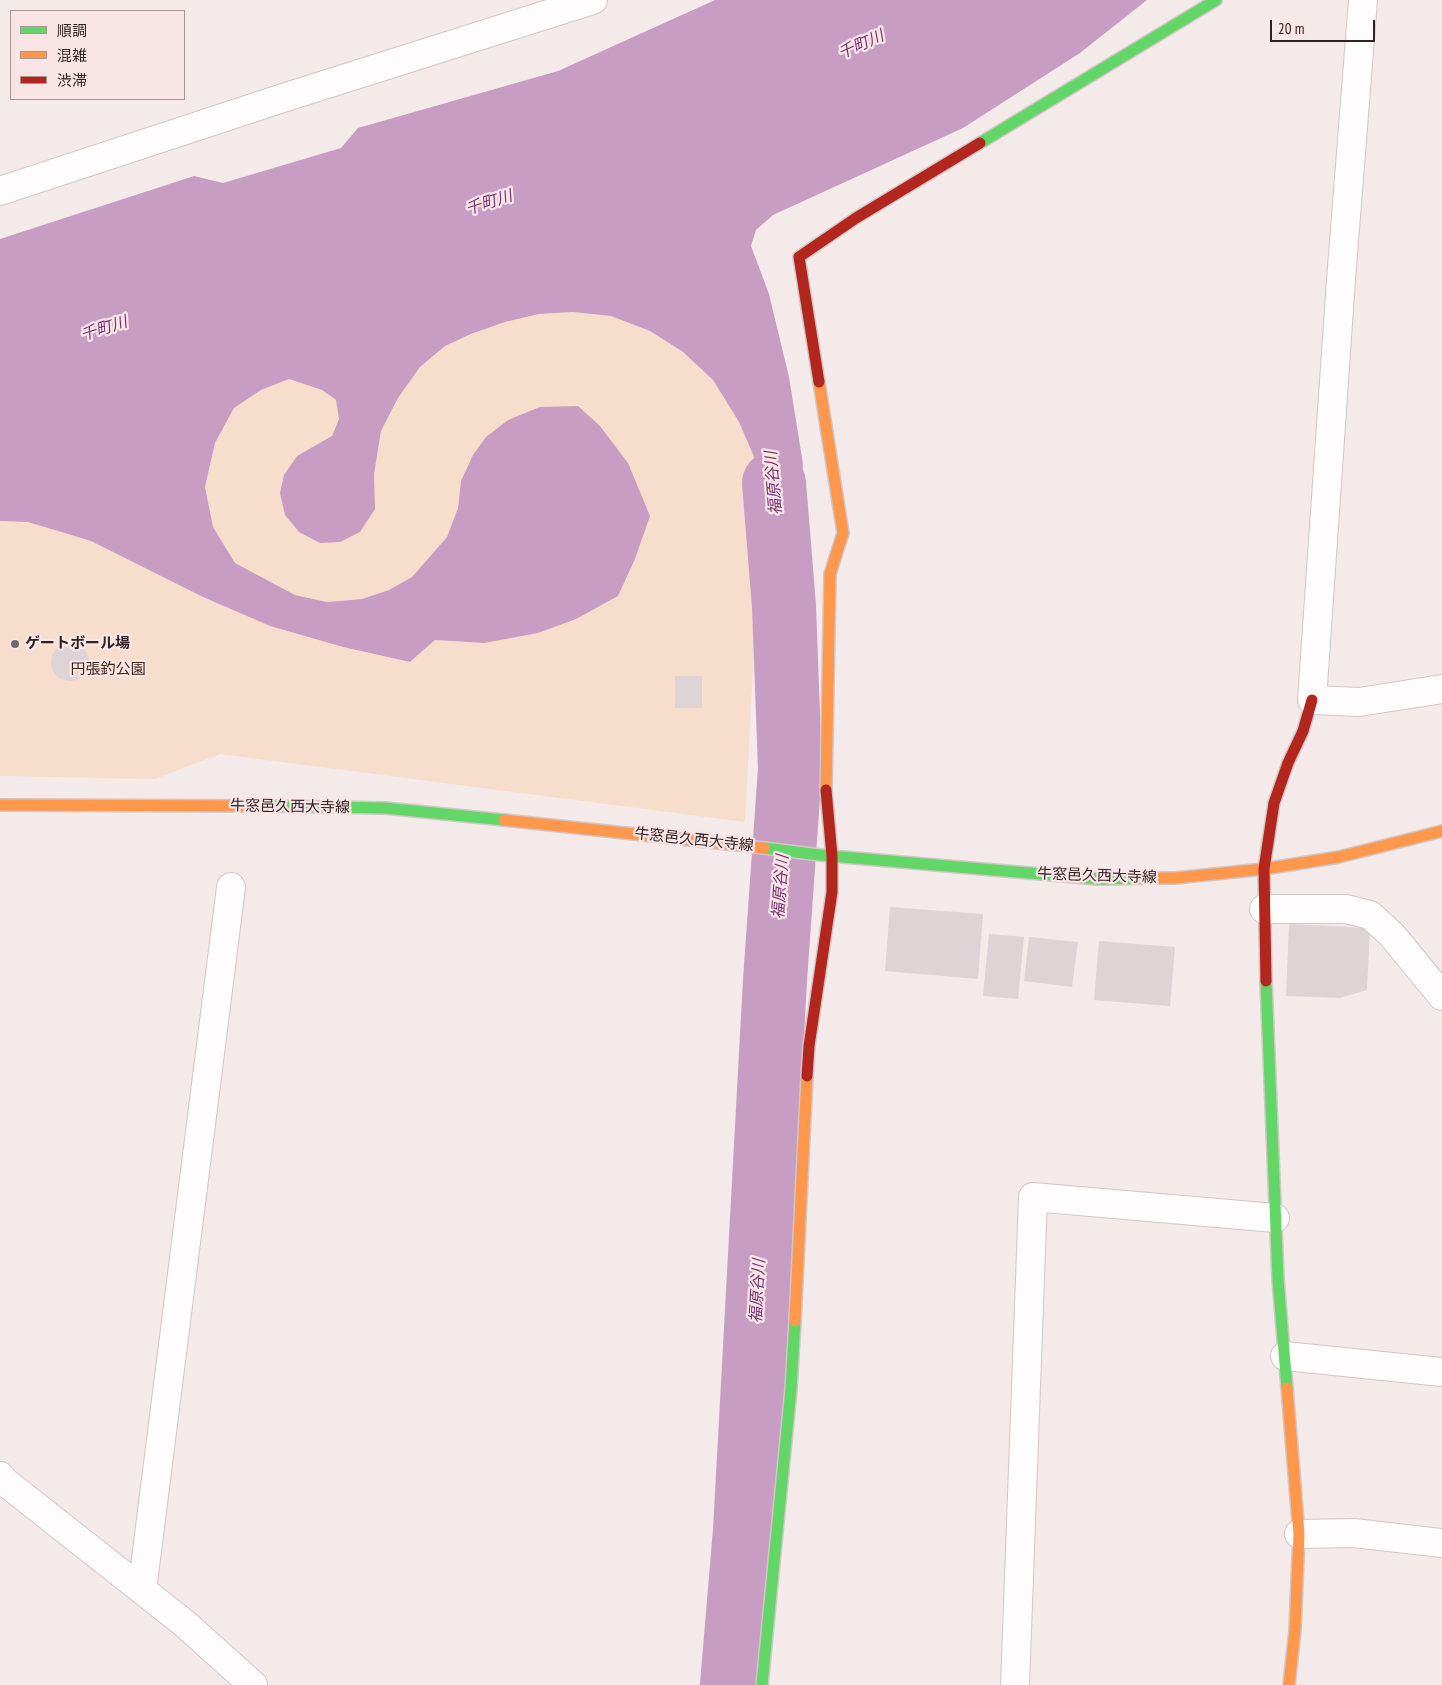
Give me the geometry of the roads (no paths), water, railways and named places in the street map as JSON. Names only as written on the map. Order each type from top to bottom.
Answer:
[{"type":"street","points":[[0,191],[286,97],[593,0]]},
{"type":"street","points":[[762,1685],[790,1389],[809,1046],[832,892],[832,856],[825,779],[830,574],[843,533],[799,257],[856,218],[1216,0]]},
{"type":"street","points":[[1289,1685],[1300,1534],[1278,1279],[1264,869],[1274,803],[1312,700],[1362,0]]},
{"type":"street","points":[[1312,700],[1359,702],[1442,689]]},
{"type":"street","name":"牛窓邑久西大寺線","points":[[0,805],[203,805],[385,808],[735,844],[820,855],[1098,879],[1175,878],[1264,869],[1339,857],[1415,839],[1442,830]]},
{"type":"street","points":[[142,1590],[231,887]]},
{"type":"street","points":[[1264,909],[1346,909],[1370,915],[1392,935],[1442,996]]},
{"type":"street","points":[[1016,1685],[1033,1197],[1276,1218]]},
{"type":"street","points":[[1285,1356],[1442,1372]]},
{"type":"street","points":[[0,1476],[184,1622],[253,1685]]},
{"type":"street","points":[[1300,1534],[1354,1532],[1442,1543]]},
{"type":"water","name":"千町川","points":[[715,0],[1147,0],[1080,53],[963,128],[773,215],[756,230],[751,246],[769,294],[789,377],[803,464],[798,533],[782,572],[760,534],[758,477],[755,459],[739,422],[713,380],[683,352],[650,331],[611,316],[572,312],[539,314],[505,322],[471,334],[445,346],[420,367],[398,398],[381,431],[374,474],[375,509],[360,532],[340,542],[320,543],[299,532],[285,515],[280,493],[284,475],[297,456],[332,436],[339,419],[336,400],[322,390],[289,379],[261,390],[234,408],[215,443],[205,487],[213,527],[235,563],[295,595],[327,602],[362,599],[389,590],[412,577],[447,537],[458,508],[461,481],[473,455],[486,437],[508,420],[540,407],[578,406],[600,426],[628,463],[650,516],[635,559],[618,596],[576,619],[538,633],[484,643],[435,640],[410,662],[343,647],[270,626],[203,597],[91,541],[28,522],[0,521],[0,239],[194,176],[223,183],[341,148],[358,128],[558,71]]},
{"type":"waterway","name":"福原谷川","points":[[732,1685],[745,1530],[775,980],[790,769],[784,606],[774,483]]},
{"type":"place","name":"ゲートボール場","points":[[15,644]]},
{"type":"park label","name":"円張釣公園","points":[[108,670]]}]
